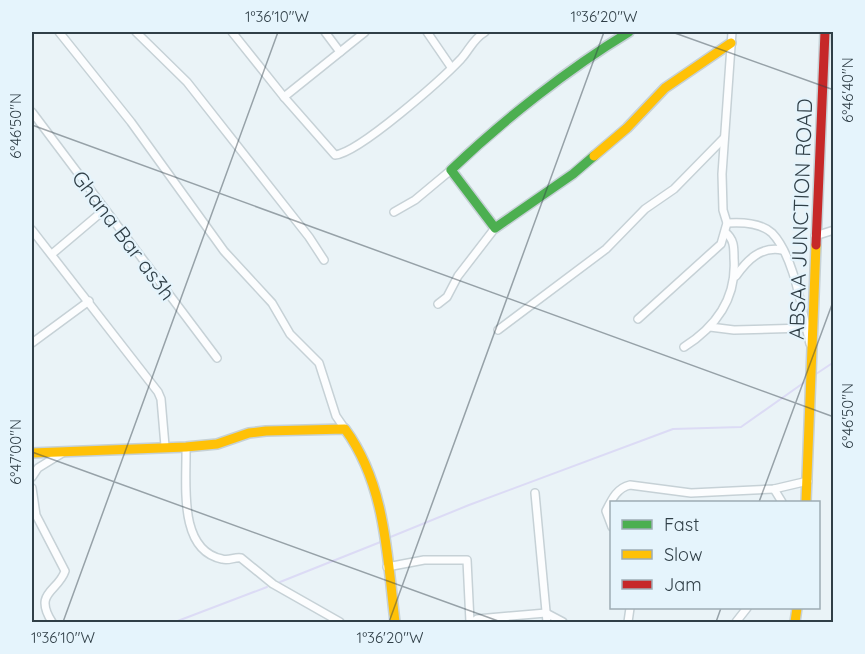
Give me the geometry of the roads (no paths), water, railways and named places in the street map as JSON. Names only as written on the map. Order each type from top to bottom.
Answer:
[{"type":"street","points":[[59,32],[131,122],[224,251],[272,303],[290,334],[319,363],[336,416],[362,452],[372,473],[395,622]]},
{"type":"street","points":[[136,32],[187,82],[309,237],[324,260]]},
{"type":"street","points":[[232,32],[332,154],[341,155],[406,109],[459,61],[472,42],[486,32]]},
{"type":"street","points":[[325,32],[340,52]]},
{"type":"street","points":[[284,98],[365,32]]},
{"type":"street","points":[[427,32],[451,67]]},
{"type":"street","points":[[394,212],[415,200],[482,141],[629,32]]},
{"type":"street","points":[[638,319],[721,244],[725,232],[727,223],[723,210],[724,138],[729,111],[732,32]]},
{"type":"street","name":"ABSAA JUNCTION ROAD","points":[[806,501],[813,356],[815,236],[829,69],[825,32]]},
{"type":"street","points":[[438,304],[447,297],[458,276],[495,228],[573,174],[627,128],[665,88],[730,43]]},
{"type":"street","name":"Ghana Bar as3h","points":[[32,112],[217,358]]},
{"type":"street","points":[[498,330],[598,255],[645,209],[674,189],[724,138]]},
{"type":"street","points":[[451,170],[495,228]]},
{"type":"street","points":[[52,254],[104,210]]},
{"type":"street","points":[[727,223],[760,226],[771,232],[782,250],[795,282],[813,356]]},
{"type":"street","points":[[32,230],[90,301],[158,392],[161,399],[165,446]]},
{"type":"street","points":[[815,236],[834,230]]},
{"type":"street","points":[[725,232],[734,244],[736,277]]},
{"type":"street","points":[[684,347],[710,327],[722,311],[736,277],[750,259],[765,250],[782,250]]},
{"type":"street","points":[[32,343],[90,301]]},
{"type":"street","points":[[710,327],[734,330],[806,328]]},
{"type":"street","points":[[32,453],[165,446],[186,447],[217,444],[249,433],[266,431],[303,428],[345,429]]},
{"type":"street","points":[[186,447],[189,529],[200,546],[223,560],[241,558],[273,584],[340,622]]},
{"type":"street","points":[[32,477],[38,468],[64,452]]},
{"type":"street","points":[[611,501],[622,487],[630,485],[691,493],[774,489],[808,482]]},
{"type":"street","points":[[32,488],[36,515],[65,571],[48,592],[47,614],[52,622]]},
{"type":"street","points":[[774,489],[781,501]]},
{"type":"street","points":[[535,492],[547,622]]},
{"type":"street","points":[[610,502],[606,511],[610,521]]},
{"type":"street","points":[[387,567],[424,560],[467,560],[472,622],[477,619],[546,613],[563,622]]},
{"type":"street","points":[[736,622],[746,609]]},
{"type":"waterway","points":[[813,376],[834,362]]},
{"type":"waterway","points":[[388,538],[469,505],[673,429],[741,427],[809,379]]},
{"type":"waterway","points":[[280,582],[383,541]]},
{"type":"waterway","points":[[175,622],[267,587]]}]
